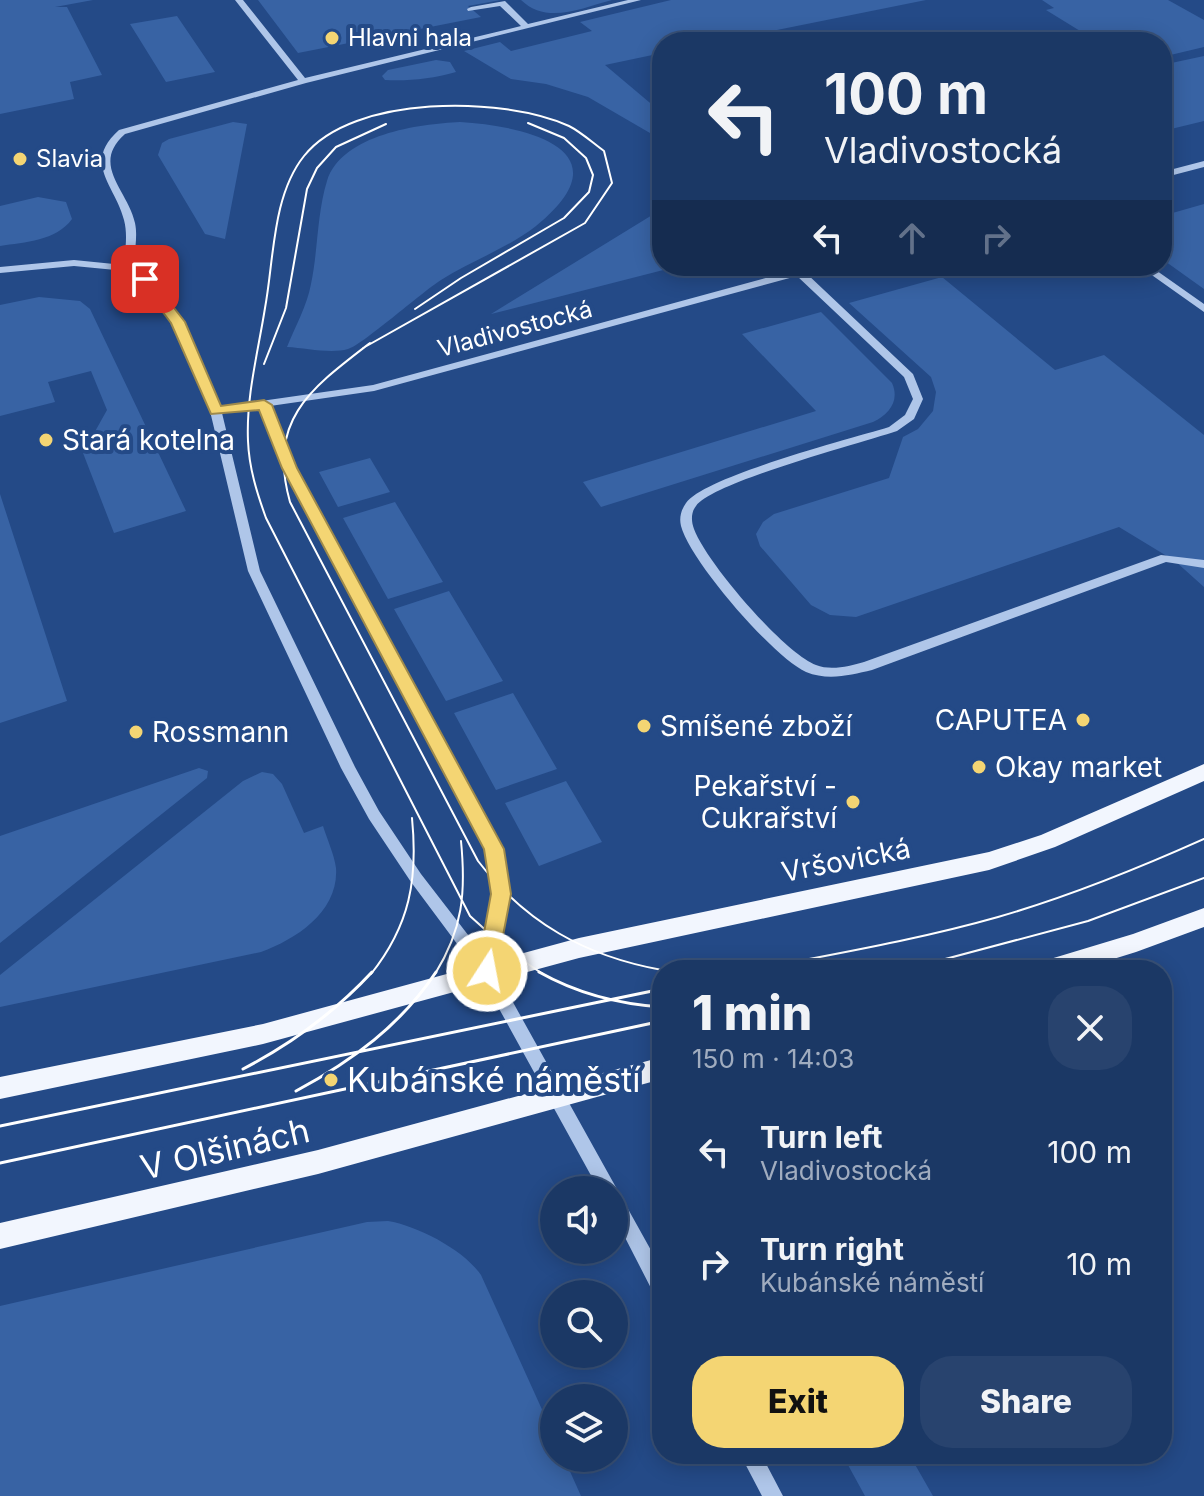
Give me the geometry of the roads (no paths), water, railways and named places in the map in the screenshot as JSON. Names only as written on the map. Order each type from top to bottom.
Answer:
[{"type":"main road","name":"Vršovická","points":[[487,971],[748,910],[989,861],[1048,841],[1204,772]]},
{"type":"main road","points":[[1079,960],[1136,943],[1204,917]]},
{"type":"main road","points":[[0,1088],[263,1034],[487,971]]},
{"type":"main road","points":[[556,1095],[652,1071]]},
{"type":"main road","name":"V Olšinách","points":[[0,1236],[318,1162],[556,1095]]},
{"type":"street","points":[[239,0],[303,81]]},
{"type":"street","points":[[129,268],[130,223],[109,181],[105,164],[109,148],[117,135],[157,120],[303,81],[637,0]]},
{"type":"street","points":[[471,9],[502,3],[526,27]]},
{"type":"street","points":[[1172,172],[1204,164]]},
{"type":"street","points":[[0,270],[74,263],[129,268],[157,292],[178,322],[216,411],[254,571],[348,768],[374,815],[416,878],[487,971],[601,1176]]},
{"type":"street","name":"Vladivostocká","points":[[216,411],[374,388],[784,276]]},
{"type":"street","points":[[803,276],[909,376],[918,399],[910,417],[893,429],[728,481],[704,492],[688,510],[686,522],[690,533],[704,554],[772,641],[788,655],[812,670],[844,672],[887,660],[1165,558],[1204,564]]},
{"type":"street","points":[[1158,276],[1204,309]]},
{"type":"street","points":[[264,405],[289,468],[494,849],[501,894],[487,971]]},
{"type":"street","points":[[628,1225],[652,1270]]},
{"type":"street","points":[[755,1464],[773,1496]]},
{"type":"tram line","points":[[366,347],[585,223],[612,183],[604,151],[569,126],[507,109],[430,106],[392,111],[357,121],[327,136],[304,156],[286,190],[276,229],[249,408],[248,441],[257,490],[266,518],[461,899]]},
{"type":"tram line","points":[[415,309],[461,278],[564,218],[589,192],[593,175],[586,158],[564,138],[528,123]]},
{"type":"tram line","points":[[264,364],[286,308],[307,189],[317,168],[336,147],[386,124]]},
{"type":"tram line","points":[[366,347],[370,343]]},
{"type":"tram line","points":[[366,347],[312,392],[289,428],[284,449],[284,474],[290,502],[478,861],[516,902],[559,934],[608,956],[652,968]]},
{"type":"tram line","points":[[371,974],[395,938],[408,900],[414,861],[412,818]]},
{"type":"tram line","points":[[803,960],[906,940],[998,917],[1102,882],[1204,839]]},
{"type":"tram line","points":[[461,841],[461,899]]},
{"type":"tram line","points":[[942,960],[1088,921],[1204,878]]},
{"type":"tram line","points":[[435,974],[452,941],[461,899]]},
{"type":"tram line","points":[[461,899],[470,916],[511,953],[543,974]]},
{"type":"tram line","points":[[243,1069],[312,1026],[372,972]]},
{"type":"tram line","points":[[359,1052],[407,1009],[436,972]]},
{"type":"tram line","points":[[539,972],[543,974]]},
{"type":"tram line","points":[[543,974],[568,986],[611,1000]]},
{"type":"tram line","points":[[611,1000],[652,991]]},
{"type":"tram line","points":[[359,1052],[611,1000]]},
{"type":"tram line","points":[[611,1000],[652,1006]]},
{"type":"tram line","points":[[0,1163],[652,1023]]},
{"type":"tram line","points":[[0,1126],[359,1052]]},
{"type":"tram line","points":[[296,1091],[359,1052]]},
{"type":"place","name":"Hlavni hala","points":[[332,38]]},
{"type":"place","name":"Slavia","points":[[20,159]]},
{"type":"place","name":"Stará kotelna","points":[[46,440]]},
{"type":"place","name":"CAPUTEA","points":[[1083,720]]},
{"type":"place","name":"Smíšené zboží","points":[[644,726]]},
{"type":"place","name":"Rossmann","points":[[136,732]]},
{"type":"place","name":"Okay market","points":[[979,767]]},
{"type":"place","name":"Pekařství - Cukrařství","points":[[853,802]]},
{"type":"place","name":"Kubánské náměstí","points":[[331,1080]]}]
